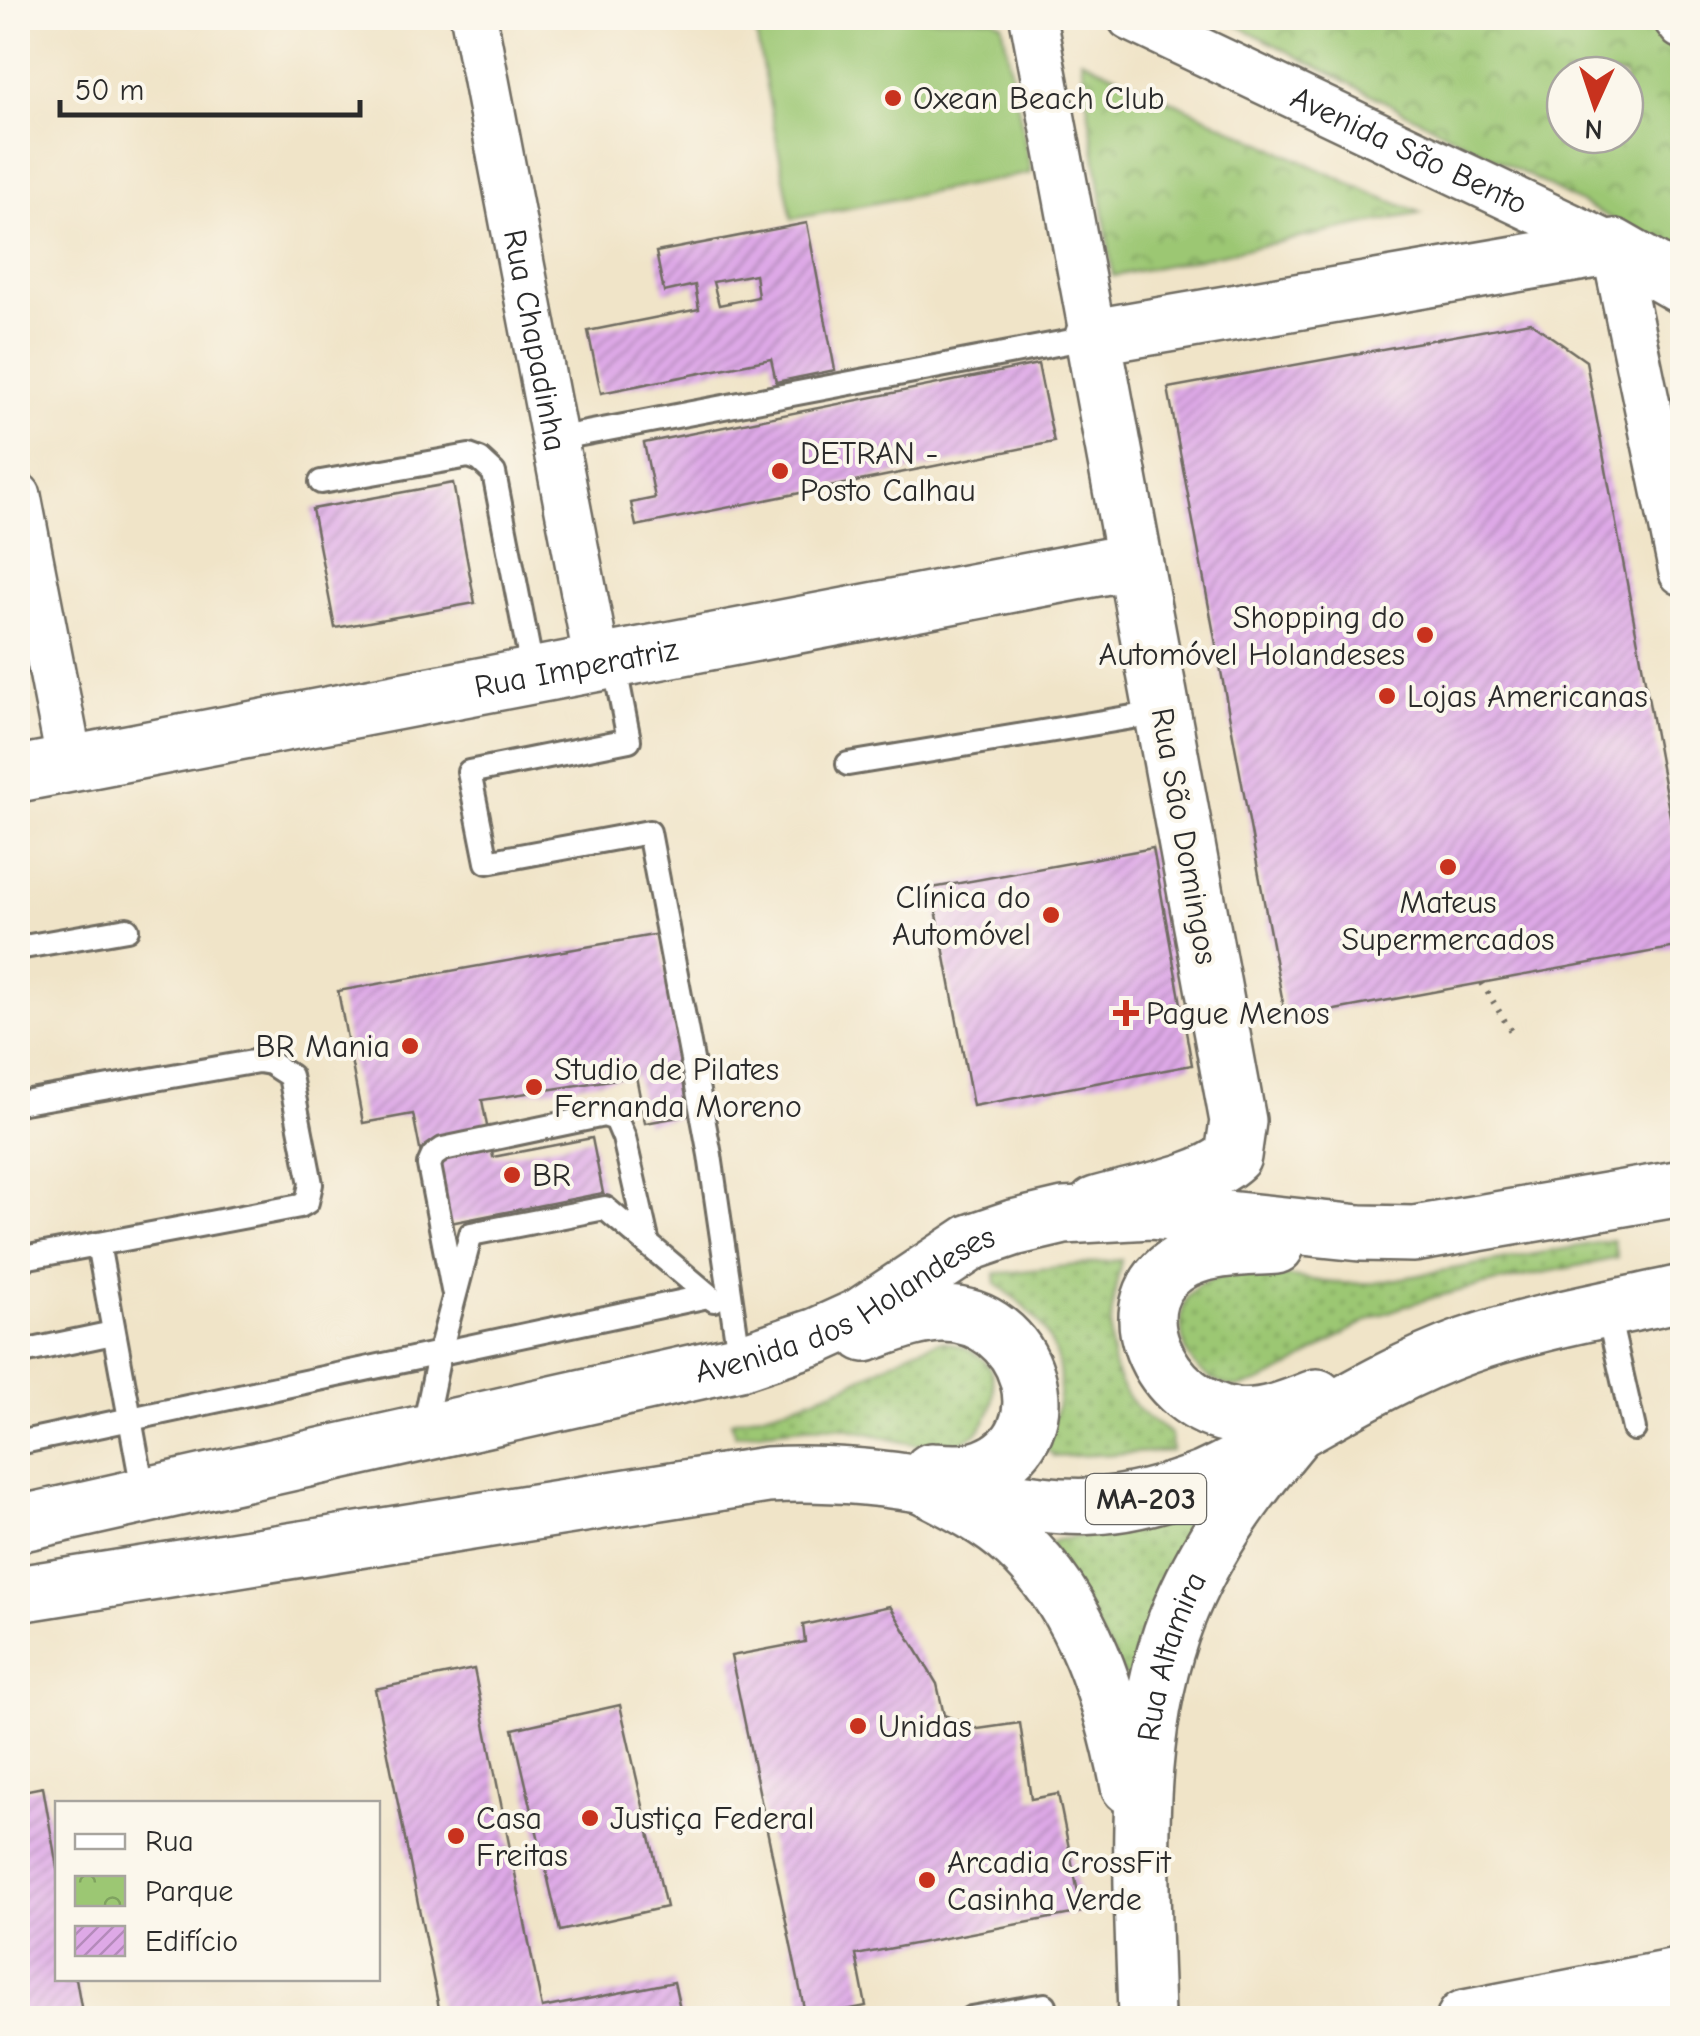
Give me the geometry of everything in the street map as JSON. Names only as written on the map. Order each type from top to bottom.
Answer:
[{"type":"main road","points":[[1093,338],[1614,246]]},
{"type":"main road","name":"Avenida São Bento","points":[[1614,246],[1682,286]]},
{"type":"main road","name":"Rua São Domingos","points":[[1037,1221],[1200,1175],[1233,1156],[1237,1142],[1238,1122],[1093,338]]},
{"type":"main road","name":"Rua Imperatriz","points":[[44,769],[1134,561]]},
{"type":"main road","name":"Avenida dos Holandeses","points":[[18,1524],[423,1433],[736,1338],[839,1326],[892,1297],[972,1242],[1037,1221],[1150,1210],[1341,1231],[1414,1234],[1682,1188]]},
{"type":"main road","points":[[1414,1234],[1235,1249],[1187,1259],[1165,1276],[1150,1310],[1151,1342],[1160,1368],[1177,1390],[1204,1407],[1240,1416],[1259,1416],[1402,1364],[1524,1329]]},
{"type":"main road","name":"MA-203","points":[[18,1594],[734,1480],[826,1473],[1034,1503],[1118,1504],[1191,1485],[1410,1370],[1465,1346],[1682,1293]]},
{"type":"main road","points":[[734,1480],[834,1462],[899,1465],[934,1472],[986,1467],[1010,1452],[1018,1441],[1030,1400],[1026,1372],[1008,1340],[989,1325],[959,1315],[919,1317],[843,1342],[736,1338]]},
{"type":"main road","name":"Rua Altamira","points":[[1146,2018],[1142,1848],[1152,1712],[1172,1630],[1212,1546],[1241,1500],[1293,1434]]},
{"type":"main road","name":"Rua Altamira","points":[[920,1484],[997,1527],[1036,1562],[1054,1586],[1107,1696],[1142,1848]]},
{"type":"main road","points":[[1465,2018],[1682,1976]]},
{"type":"street","name":"Rua Chapadinha","points":[[474,18],[555,439],[605,660]]},
{"type":"street","name":"Rua São Domingos","points":[[1033,18],[1093,338]]},
{"type":"street","name":"Avenida São Bento","points":[[1131,18],[1614,246]]},
{"type":"street","points":[[1676,18],[1682,26]]},
{"type":"street","points":[[1614,246],[1682,572]]},
{"type":"street","points":[[18,496],[44,769]]},
{"type":"lane","points":[[555,439],[1093,338]]},
{"type":"lane","points":[[321,482],[468,456],[489,466],[494,474],[533,674]]},
{"type":"lane","points":[[605,660],[629,740],[469,772],[487,862],[648,832],[710,1155],[736,1338]]},
{"type":"lane","points":[[848,764],[1162,712]]},
{"type":"lane","points":[[18,948],[127,929]]},
{"type":"lane","points":[[18,1103],[258,1062],[270,1064],[290,1076],[312,1184],[306,1202],[300,1206],[18,1259]]},
{"type":"lane","points":[[454,1296],[429,1165],[432,1156],[443,1149],[604,1115],[616,1119],[624,1138],[648,1244]]},
{"type":"lane","points":[[423,1433],[470,1234],[606,1208],[708,1296],[736,1338]]},
{"type":"lane","points":[[98,1244],[144,1495]]},
{"type":"lane","points":[[18,1443],[708,1296]]},
{"type":"lane","points":[[1607,1310],[1634,1429]]},
{"type":"lane","points":[[18,1353],[113,1333]]},
{"type":"lane","points":[[971,2018],[1045,2005]]},
{"type":"path","points":[[1482,983],[1514,1036]]},
{"type":"green space","name":"Oxean Beach Club","points":[[753,18],[992,18],[1002,23],[1031,173],[792,219]]},
{"type":"green space","points":[[1223,18],[1655,18],[1682,55],[1682,255]]},
{"type":"green space","points":[[1081,59],[1373,194],[1421,213],[1113,276]]},
{"type":"green space","points":[[1613,1240],[1617,1258],[1467,1289],[1380,1315],[1255,1384],[1232,1387],[1211,1378],[1193,1363],[1183,1341],[1182,1314],[1189,1294],[1204,1282],[1224,1276],[1272,1275],[1336,1283],[1375,1283]]},
{"type":"green space","points":[[1121,1260],[1111,1323],[1113,1363],[1130,1400],[1171,1435],[1172,1451],[1054,1457],[1043,1445],[1059,1397],[1056,1355],[1034,1318],[996,1284],[995,1274]]},
{"type":"green space","points":[[943,1341],[975,1353],[989,1367],[993,1380],[986,1420],[973,1435],[957,1444],[917,1444],[836,1427],[735,1435],[731,1421],[822,1395]]},
{"type":"green space","points":[[1218,1497],[1130,1686],[1049,1544],[1159,1525]]},
{"type":"building","points":[[807,223],[835,370],[776,382],[771,359],[601,393],[588,331],[699,309],[695,285],[664,292],[656,252]],"holes":[[[755,274],[758,297],[719,305],[713,282]]]},
{"type":"building","name":"Shopping do Automóvel Holandeses","points":[[1530,322],[1586,361],[1682,881],[1682,946],[1286,1019],[1168,388]]},
{"type":"building","name":"DETRAN - Posto Calhau","points":[[1038,364],[1054,442],[636,526],[631,503],[655,498],[644,443]]},
{"type":"building","points":[[453,483],[475,603],[335,628],[312,509]]},
{"type":"building","points":[[1153,848],[1192,1065],[973,1106],[932,888]]},
{"type":"building","points":[[659,934],[691,1115],[645,1123],[636,1076],[482,1100],[493,1157],[592,1138],[603,1193],[435,1226],[413,1114],[363,1123],[338,991]]},
{"type":"building","points":[[890,1606],[937,1684],[944,1715],[978,1729],[1020,1723],[1031,1799],[1058,1794],[1082,1912],[856,1955],[866,2006],[806,2018],[731,1656],[805,1642],[803,1625]]},
{"type":"building","name":"Casa Freitas","points":[[474,1669],[542,2008],[674,1982],[682,2018],[441,2018],[375,1689]]},
{"type":"building","name":"Justiça Federal","points":[[620,1705],[666,1907],[560,1931],[513,1729]]},
{"type":"building","points":[[43,1787],[55,1856],[55,1981],[77,1981],[83,2018],[18,2018],[18,1792]]},
{"type":"place","name":"Oxean Beach Club","points":[[893,98]]},
{"type":"place","name":"DETRAN - Posto Calhau","points":[[780,471]]},
{"type":"place","name":"Shopping do Automóvel Holandeses","points":[[1425,635]]},
{"type":"place","name":"Lojas Americanas","points":[[1387,696]]},
{"type":"place","name":"Mateus Supermercados","points":[[1448,867]]},
{"type":"place","name":"Clínica do Automóvel","points":[[1051,915]]},
{"type":"place","name":"Pague Menos","points":[[1126,1013]]},
{"type":"place","name":"BR Mania","points":[[410,1046]]},
{"type":"place","name":"Studio de Pilates Fernanda Moreno","points":[[534,1087]]},
{"type":"place","name":"BR","points":[[512,1175]]},
{"type":"place","name":"Unidas","points":[[858,1726]]},
{"type":"place","name":"Justiça Federal","points":[[590,1818]]},
{"type":"place","name":"Casa Freitas","points":[[456,1836]]},
{"type":"place","name":"Arcadia CrossFit Casinha Verde","points":[[927,1880]]}]
